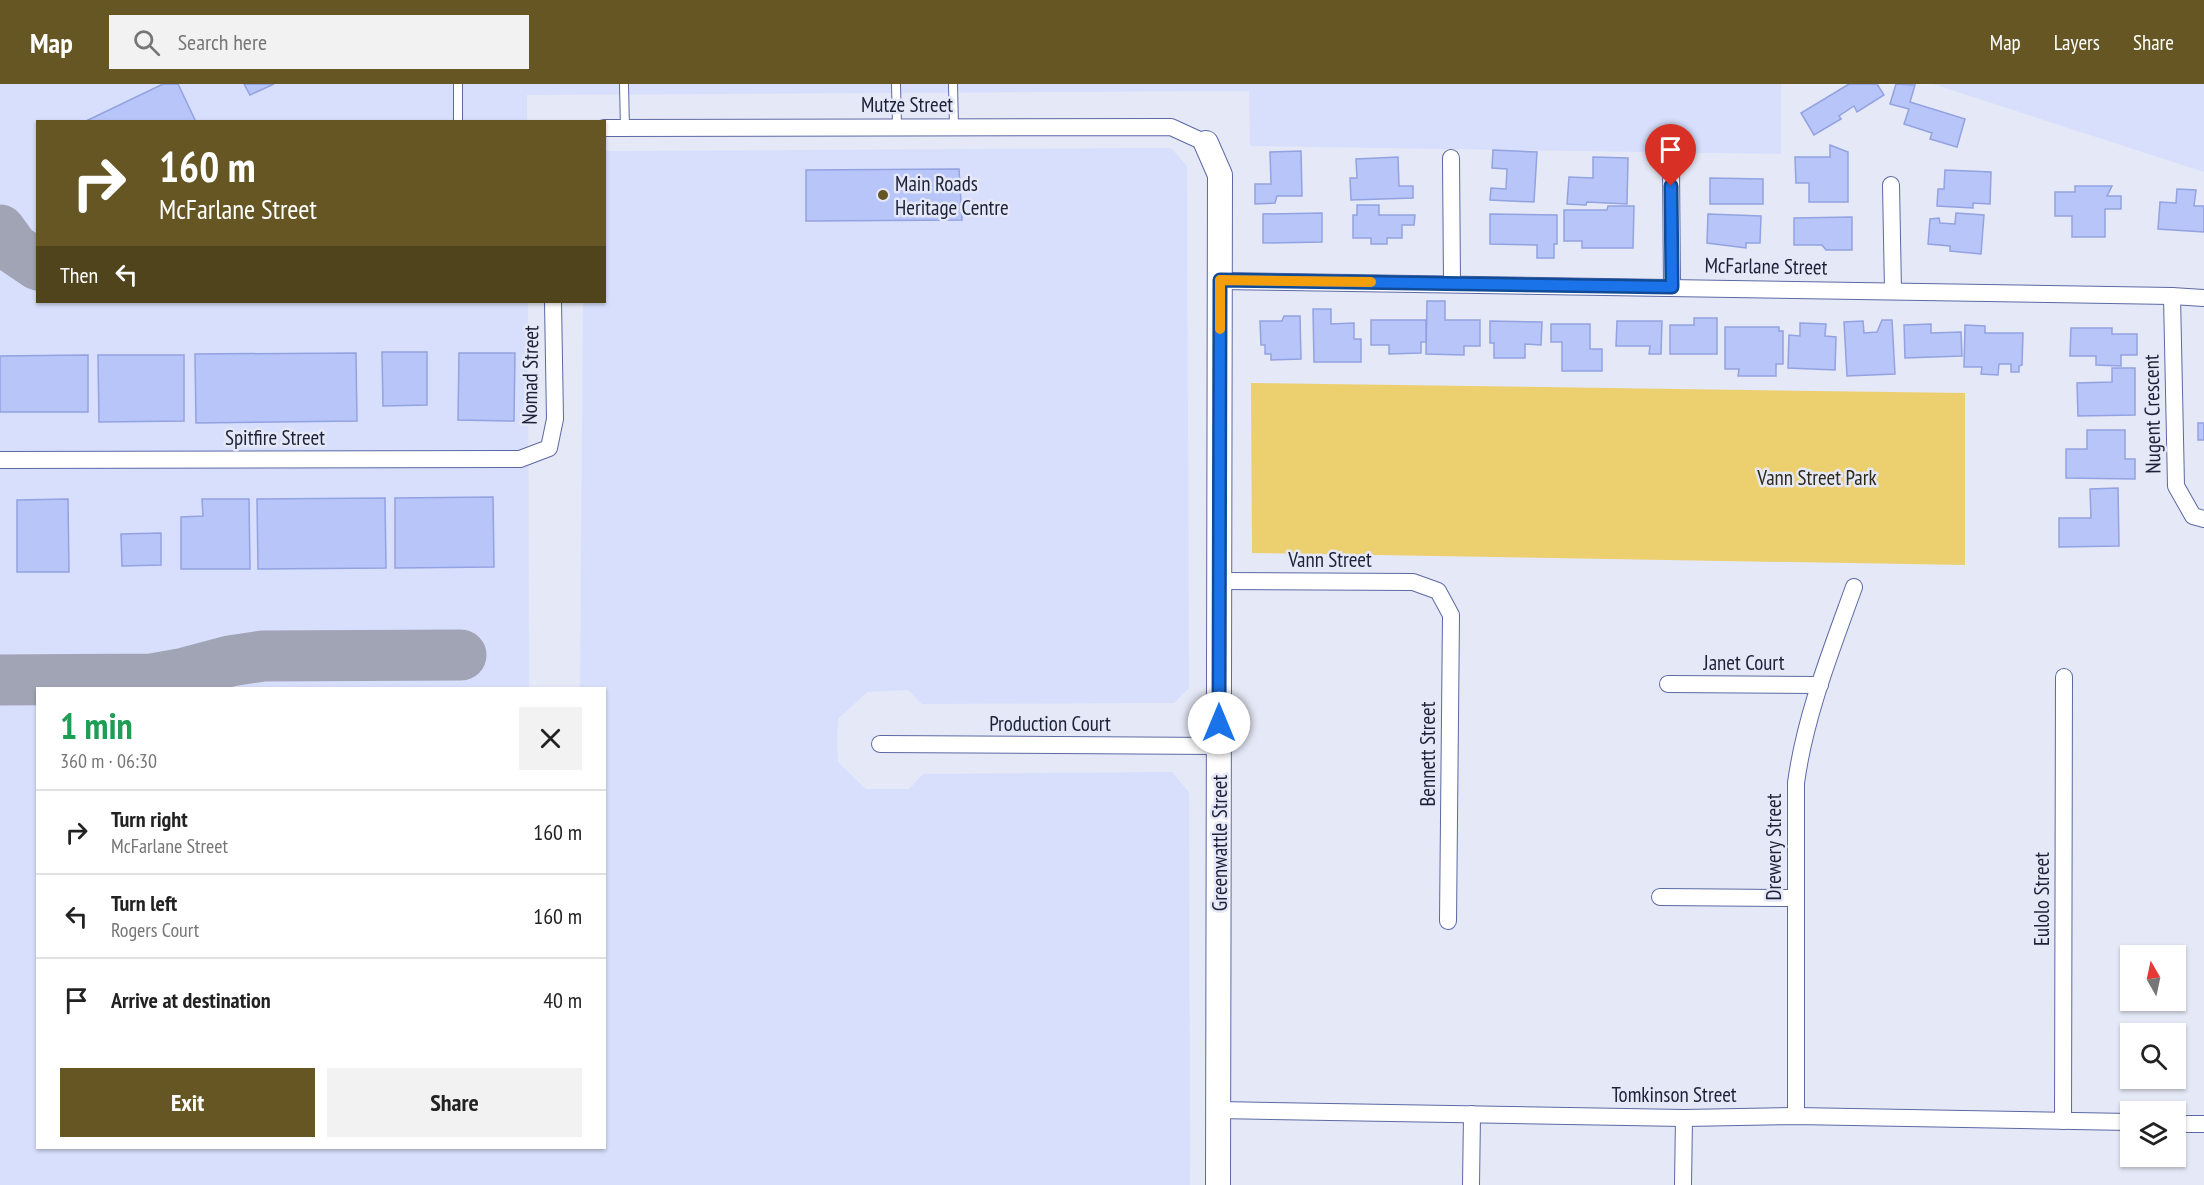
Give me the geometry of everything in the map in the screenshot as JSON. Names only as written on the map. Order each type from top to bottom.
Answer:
[{"type":"street","name":"Mutze Street","points":[[606,129],[1171,126],[1206,143]]},
{"type":"street","name":"Greenwattle Street","points":[[1206,143],[1220,175],[1218,1185]]},
{"type":"street","points":[[1451,158],[1452,283]]},
{"type":"street","points":[[1671,166],[1672,287]]},
{"type":"street","points":[[1891,185],[1893,291]]},
{"type":"street","name":"McFarlane Street","points":[[1220,280],[2204,298]]},
{"type":"street","name":"Nugent Crescent","points":[[2172,296],[2176,486],[2193,516],[2204,519]]},
{"type":"street","name":"Nomad Street","points":[[549,448],[555,419],[553,303]]},
{"type":"street","name":"Spitfire Street","points":[[0,460],[520,459],[549,448]]},
{"type":"street","name":"Vann Street","points":[[1220,581],[1413,582],[1438,591]]},
{"type":"street","name":"Drewery Street","points":[[1796,1116],[1794,898],[1796,783],[1800,751],[1854,587]]},
{"type":"street","name":"Bennett Street","points":[[1438,591],[1451,615],[1448,921]]},
{"type":"street","name":"Eulolo Street","points":[[2063,1121],[2064,677]]},
{"type":"street","name":"Janet Court","points":[[1668,684],[1820,685]]},
{"type":"street","name":"Production Court","points":[[880,744],[1219,746]]},
{"type":"street","points":[[1660,897],[1794,898]]},
{"type":"street","name":"Tomkinson Street","points":[[1218,1110],[1684,1118],[1796,1116],[2120,1122]]},
{"type":"street","points":[[1471,1185],[1472,1114]]},
{"type":"street","points":[[1683,1185],[1684,1118]]},
{"type":"street","points":[[2186,1124],[2204,1124]]},
{"type":"lane","points":[[458,84],[459,120]]},
{"type":"lane","points":[[624,84],[625,129]]},
{"type":"lane","points":[[896,84],[897,126]]},
{"type":"lane","points":[[953,84],[954,126]]},
{"type":"shaded area","points":[[0,84],[1781,84],[1781,154],[1250,146],[1249,91],[527,95],[527,120],[36,120],[36,303],[528,303],[529,687],[36,687],[36,1149],[606,1149],[606,687],[580,687],[583,303],[606,303],[606,151],[1171,148],[1187,166],[1189,688],[1174,703],[922,704],[908,690],[867,692],[838,719],[837,746],[838,762],[866,789],[909,789],[923,774],[1172,772],[1189,792],[1190,1185],[0,1185]]},
{"type":"shaded area","points":[[1933,84],[2204,84],[2204,172]]},
{"type":"green space","name":"Vann Street Park","points":[[1251,383],[1965,393],[1965,565],[1252,553]]},
{"type":"building","points":[[163,84],[178,84],[195,120],[88,120]]},
{"type":"building","points":[[244,84],[274,84],[250,95]]},
{"type":"building","points":[[1849,84],[1877,84],[1884,95],[1857,112],[1854,106],[1839,116],[1841,119],[1814,135],[1801,113]]},
{"type":"building","points":[[1896,84],[1915,85],[1910,102],[1965,119],[1957,147],[1930,139],[1932,133],[1904,124],[1909,109],[1890,104]]},
{"type":"building","points":[[1830,145],[1848,152],[1848,202],[1809,202],[1809,183],[1796,183],[1795,157],[1830,157]]},
{"type":"building","points":[[1493,150],[1537,152],[1534,202],[1490,200],[1491,188],[1506,189],[1507,169],[1492,168]]},
{"type":"building","points":[[1301,151],[1302,196],[1277,196],[1275,203],[1255,204],[1255,184],[1271,184],[1270,152]]},
{"type":"building","points":[[1398,157],[1399,186],[1413,186],[1413,198],[1351,200],[1350,178],[1357,178],[1356,159]]},
{"type":"building","points":[[1593,157],[1628,158],[1627,204],[1587,202],[1586,205],[1567,204],[1569,177],[1593,178]]},
{"type":"building","name":"Main Roads Heritage Centre","points":[[959,169],[962,220],[806,221],[806,170]]},
{"type":"building","points":[[1945,170],[1991,172],[1990,204],[1973,203],[1973,208],[1937,206],[1938,189],[1944,189]]},
{"type":"building","points":[[1710,178],[1763,179],[1763,204],[1710,204]]},
{"type":"building","points":[[2075,186],[2112,186],[2107,196],[2121,196],[2121,209],[2105,209],[2105,237],[2072,237],[2072,216],[2055,216],[2055,192],[2075,192]]},
{"type":"building","points":[[2177,189],[2196,190],[2194,206],[2204,206],[2204,232],[2158,229],[2160,202],[2176,203]]},
{"type":"building","points":[[1357,205],[1379,205],[1379,215],[1415,215],[1414,225],[1402,225],[1402,238],[1387,238],[1387,244],[1371,244],[1371,238],[1353,238],[1353,215],[1357,215]]},
{"type":"building","points":[[1608,206],[1634,206],[1633,248],[1582,248],[1582,241],[1564,241],[1564,210],[1607,210]]},
{"type":"building","points":[[1322,213],[1322,242],[1263,243],[1263,214]]},
{"type":"building","points":[[1956,213],[1984,215],[1981,254],[1950,251],[1950,246],[1928,244],[1930,219],[1939,218],[1940,223],[1955,224]]},
{"type":"building","points":[[1490,214],[1557,215],[1557,244],[1554,244],[1554,258],[1537,258],[1537,245],[1490,244]]},
{"type":"building","points":[[1708,214],[1761,216],[1760,243],[1746,243],[1746,248],[1707,243]]},
{"type":"building","points":[[1852,217],[1852,250],[1826,250],[1822,245],[1794,245],[1794,218]]},
{"type":"building","points":[[1427,301],[1445,301],[1445,320],[1480,320],[1480,346],[1464,346],[1464,355],[1426,354]]},
{"type":"building","points":[[1313,309],[1331,309],[1331,324],[1354,323],[1354,339],[1361,339],[1361,362],[1314,362]]},
{"type":"building","points":[[1284,316],[1300,316],[1301,359],[1271,360],[1271,354],[1265,354],[1265,345],[1261,345],[1260,321],[1282,321]]},
{"type":"building","points":[[1694,318],[1717,318],[1717,354],[1670,354],[1670,325],[1694,325]]},
{"type":"building","points":[[1371,320],[1426,320],[1426,342],[1421,342],[1421,353],[1389,354],[1389,345],[1371,345]]},
{"type":"building","points":[[1882,320],[1892,320],[1895,374],[1847,376],[1844,322],[1863,321],[1864,333],[1877,332]]},
{"type":"building","points":[[1490,321],[1542,322],[1541,345],[1525,344],[1525,358],[1494,358],[1494,343],[1490,343]]},
{"type":"building","points":[[1617,321],[1662,321],[1661,354],[1649,354],[1650,346],[1616,346]]},
{"type":"building","points":[[1800,323],[1826,324],[1825,336],[1836,337],[1835,370],[1788,368],[1789,335],[1800,336]]},
{"type":"building","points":[[1551,324],[1590,324],[1590,349],[1602,349],[1602,371],[1562,371],[1562,342],[1551,342]]},
{"type":"building","points":[[1931,324],[1931,333],[1961,332],[1962,356],[1905,358],[1904,325]]},
{"type":"building","points":[[1965,325],[1985,326],[1985,333],[2023,333],[2022,365],[2019,366],[2019,372],[2011,372],[2011,364],[1999,364],[1998,375],[1981,374],[1982,367],[1964,367]]},
{"type":"building","points":[[1725,327],[1779,327],[1779,331],[1783,331],[1783,364],[1776,364],[1776,376],[1738,376],[1739,369],[1725,369]]},
{"type":"building","points":[[2071,328],[2112,328],[2112,334],[2137,334],[2137,355],[2121,355],[2121,366],[2096,365],[2096,356],[2070,356]]},
{"type":"building","points":[[382,352],[427,352],[427,405],[383,406]]},
{"type":"building","points":[[356,353],[357,421],[196,423],[195,354]]},
{"type":"building","points":[[459,353],[515,353],[514,421],[458,420]]},
{"type":"building","points":[[88,355],[88,412],[0,412],[0,356]]},
{"type":"building","points":[[98,355],[184,355],[184,421],[99,422]]},
{"type":"building","points":[[2112,368],[2135,368],[2135,415],[2078,416],[2077,383],[2112,382]]},
{"type":"building","points":[[2198,423],[2204,423],[2204,440],[2198,440]]},
{"type":"building","points":[[2087,430],[2125,430],[2125,459],[2135,459],[2135,479],[2066,478],[2066,449],[2087,449]]},
{"type":"building","points":[[2118,488],[2119,546],[2059,547],[2059,518],[2091,518],[2090,489]]},
{"type":"building","points":[[493,497],[494,567],[395,568],[395,498]]},
{"type":"building","points":[[385,498],[386,568],[258,569],[257,499]]},
{"type":"building","points":[[68,499],[69,572],[17,572],[17,500]]},
{"type":"building","points":[[202,499],[249,499],[250,569],[181,569],[181,517],[203,516]]},
{"type":"building","points":[[161,533],[161,565],[122,566],[121,534]]},
{"type":"taxiway","points":[[0,230],[13,248],[36,264]]},
{"type":"taxiway","points":[[0,680],[151,679],[263,656],[461,655]]},
{"type":"slow traffic","points":[[1220,329],[1220,280],[1371,282]]},
{"type":"place","name":"Main Roads Heritage Centre","points":[[883,195]]},
{"type":"route","points":[[1219,723],[1220,280],[1672,287],[1671,186]]}]
